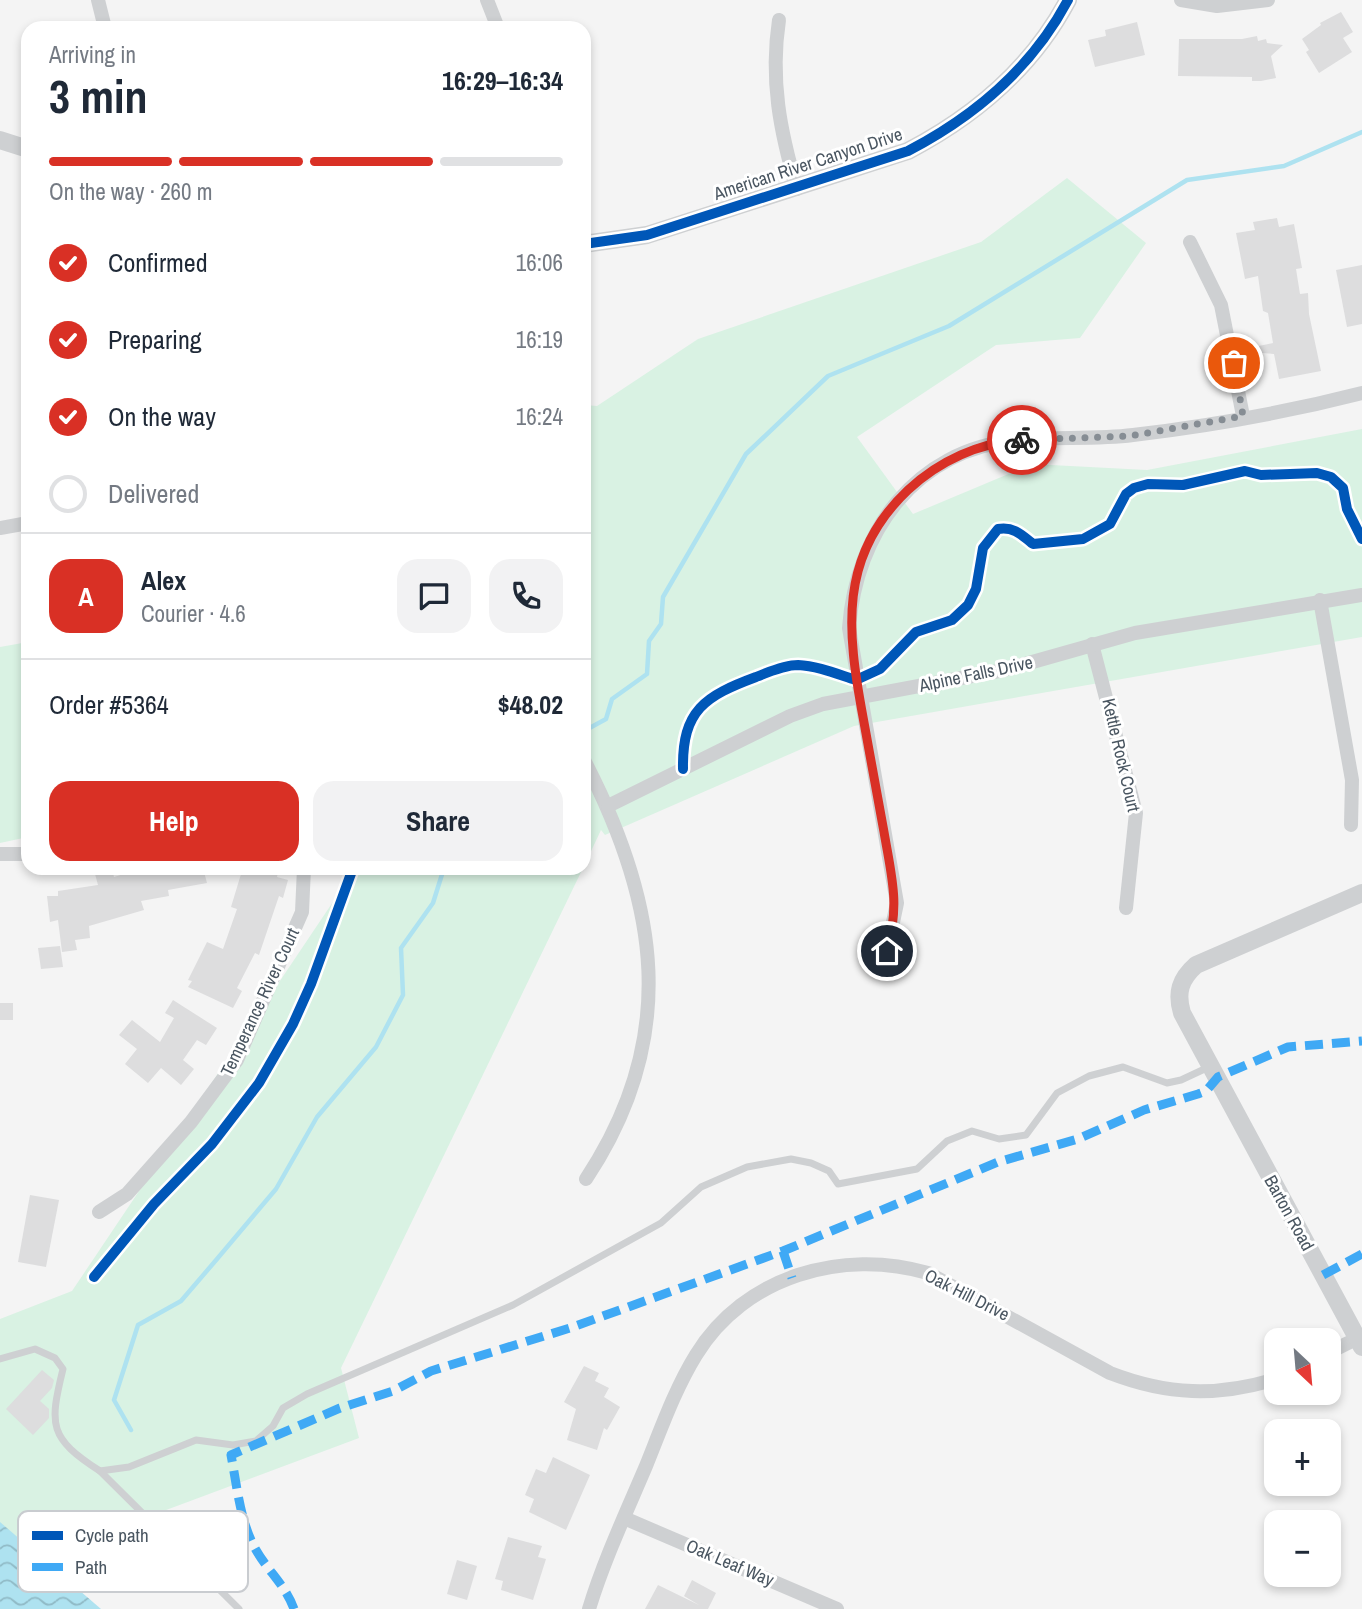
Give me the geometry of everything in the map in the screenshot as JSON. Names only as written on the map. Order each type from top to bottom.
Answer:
[{"type":"street","points":[[98,0],[103,21]]},
{"type":"street","points":[[487,0],[495,21]]},
{"type":"street","name":"American River Canyon Drive","points":[[591,243],[647,235],[797,189],[908,151],[971,113],[1025,62],[1068,0]]},
{"type":"street","points":[[1181,0],[1217,6],[1268,0]]},
{"type":"street","points":[[779,20],[774,69],[777,113],[797,189]]},
{"type":"street","points":[[0,140],[21,147]]},
{"type":"street","points":[[1190,242],[1221,305],[1243,416]]},
{"type":"street","points":[[887,951],[897,903],[849,628],[857,573],[886,515],[917,481],[961,454],[989,445],[1015,440],[1130,436],[1362,393]]},
{"type":"street","points":[[0,528],[21,524]]},
{"type":"street","name":"Alpine Falls Drive","points":[[608,806],[790,716],[859,697],[1004,670],[1135,633],[1362,595]]},
{"type":"street","points":[[1320,600],[1352,780],[1351,825]]},
{"type":"street","name":"Kettle Rock Court","points":[[1092,645],[1136,813],[1136,835],[1126,908]]},
{"type":"street","points":[[586,1179],[626,1103],[639,1062],[649,988],[644,915],[636,881],[608,806],[591,773]]},
{"type":"street","points":[[0,854],[21,854]]},
{"type":"street","name":"Temperance River Court","points":[[99,1212],[127,1194],[191,1122],[237,1060],[298,921],[303,875]]},
{"type":"street","name":"Barton Road","points":[[1360,1340],[1178,1001],[1187,974],[1196,965],[1362,893]]},
{"type":"street","name":"Oak Hill Drive","points":[[589,1609],[624,1518],[696,1354],[711,1334],[754,1296],[779,1283],[833,1265],[881,1263],[928,1273],[1110,1373],[1142,1385],[1170,1391],[1210,1393],[1264,1382]]},
{"type":"street","points":[[1341,1348],[1360,1340]]},
{"type":"street","name":"Oak Leaf Way","points":[[624,1518],[837,1609]]},
{"type":"lane","points":[[100,1471],[129,1467],[196,1440],[233,1445],[256,1441],[273,1426],[283,1408],[307,1394],[513,1305],[661,1223],[701,1187],[747,1167],[791,1159],[811,1163],[829,1171],[838,1184],[917,1169],[947,1141],[972,1131],[999,1139],[1026,1135],[1057,1093],[1088,1076],[1123,1067],[1167,1083],[1215,1071]]},
{"type":"lane","points":[[0,1359],[35,1349],[55,1358],[63,1369],[53,1408],[58,1436],[80,1458],[100,1471],[140,1511]]},
{"type":"lane","points":[[222,1592],[239,1609]]},
{"type":"green space","points":[[1067,178],[1146,243],[1080,338],[996,345],[857,437],[913,514],[1032,464],[1147,470],[1362,429],[1362,637],[854,726],[605,835],[601,830],[591,851],[591,406],[597,406],[698,339],[981,242]]},
{"type":"green space","points":[[21,643],[21,838],[0,843],[0,647]]},
{"type":"green space","points":[[351,875],[580,875],[341,1368],[359,1438],[163,1511],[18,1511],[18,1565],[0,1572],[0,1319],[72,1291]]},
{"type":"water","points":[[0,1522],[18,1538],[18,1592],[81,1592],[101,1609],[0,1609]]},
{"type":"building","points":[[1341,12],[1353,32],[1343,38],[1352,52],[1319,73],[1306,52],[1309,50],[1302,39],[1321,25],[1320,23]]},
{"type":"building","points":[[1137,22],[1145,55],[1095,67],[1088,40],[1106,36],[1105,30]]},
{"type":"building","points":[[1257,36],[1258,41],[1266,39],[1267,43],[1283,45],[1271,56],[1276,78],[1252,81],[1252,77],[1178,76],[1179,39],[1242,39]]},
{"type":"building","points":[[1277,218],[1279,227],[1294,224],[1302,268],[1296,269],[1300,294],[1308,293],[1309,314],[1321,371],[1279,379],[1274,354],[1249,352],[1249,348],[1273,343],[1268,313],[1263,311],[1258,276],[1245,279],[1236,233],[1255,230],[1253,222]]},
{"type":"building","points":[[1362,265],[1362,324],[1347,327],[1336,270]]},
{"type":"building","points":[[95,875],[205,875],[207,883],[168,890],[169,896],[141,901],[144,910],[89,926],[90,938],[75,940],[77,950],[62,952],[58,920],[50,922],[47,896],[58,896],[58,891],[98,885]]},
{"type":"building","points":[[241,875],[277,875],[288,880],[283,898],[279,896],[259,955],[255,953],[237,988],[242,991],[233,1008],[188,987],[192,981],[188,980],[207,942],[223,949],[237,909],[231,907]]},
{"type":"building","points":[[60,946],[63,967],[41,969],[38,948]]},
{"type":"building","points":[[173,1000],[217,1028],[206,1045],[197,1040],[183,1060],[194,1069],[181,1085],[161,1068],[148,1083],[125,1064],[137,1049],[119,1035],[132,1020],[160,1042],[174,1018],[165,1013]]},
{"type":"building","points":[[0,1003],[13,1003],[13,1020],[0,1020]]},
{"type":"building","points":[[30,1195],[59,1200],[46,1267],[18,1262]]},
{"type":"building","points":[[584,1366],[599,1373],[595,1381],[609,1388],[604,1397],[620,1407],[607,1430],[604,1428],[597,1450],[567,1440],[576,1409],[564,1402]]},
{"type":"building","points":[[42,1370],[54,1380],[52,1388],[40,1401],[49,1409],[49,1418],[33,1435],[6,1409]]},
{"type":"building","points":[[553,1457],[590,1475],[566,1530],[529,1512],[534,1499],[525,1495],[536,1469],[546,1473]]},
{"type":"building","points":[[508,1537],[542,1546],[538,1557],[546,1559],[533,1600],[501,1590],[503,1581],[495,1579]]},
{"type":"building","points":[[457,1560],[477,1566],[467,1600],[447,1594]]},
{"type":"building","points":[[692,1580],[716,1593],[708,1609],[645,1609],[658,1585],[699,1605],[684,1596]]},
{"type":"waterway","points":[[591,727],[606,719],[612,699],[647,674],[649,641],[661,624],[663,597],[746,454],[828,376],[949,326],[1187,180],[1284,166],[1362,132]]},
{"type":"waterway","points":[[131,1430],[114,1400],[138,1325],[181,1301],[217,1259],[276,1189],[317,1117],[376,1047],[403,995],[401,948],[433,903],[442,875]]},
{"type":"marked path","points":[[242,1511],[231,1455],[340,1408],[393,1391],[431,1371],[570,1328],[783,1251],[998,1162],[1078,1139],[1144,1110],[1206,1091],[1218,1077],[1288,1047],[1362,1041]]},
{"type":"marked path","points":[[783,1251],[792,1278]]},
{"type":"marked path","points":[[1323,1275],[1362,1254]]},
{"type":"marked path","points":[[248,1532],[294,1609]]},
{"type":"cycle path","points":[[591,243],[647,235],[908,151],[956,122],[1000,88],[1037,47],[1068,0]]},
{"type":"cycle path","points":[[683,769],[687,732],[692,719],[700,708],[723,691],[793,665],[820,669],[856,680],[880,669],[916,632],[952,620],[968,605],[976,589],[983,548],[998,529],[1013,530],[1033,544],[1083,539],[1110,524],[1126,494],[1134,488],[1148,484],[1183,485],[1245,471],[1261,475],[1317,473],[1331,477],[1343,488],[1347,509],[1362,539]]},
{"type":"cycle path","points":[[94,1277],[154,1204],[212,1144],[259,1083],[293,1024],[311,984],[350,875]]},
{"type":"way so far","points":[[1022,440],[1130,436],[1243,416],[1234,363]]},
{"type":"route","points":[[887,951],[897,903],[851,650],[851,598],[857,573],[875,531],[917,481],[961,454],[989,445],[1022,440]]}]
